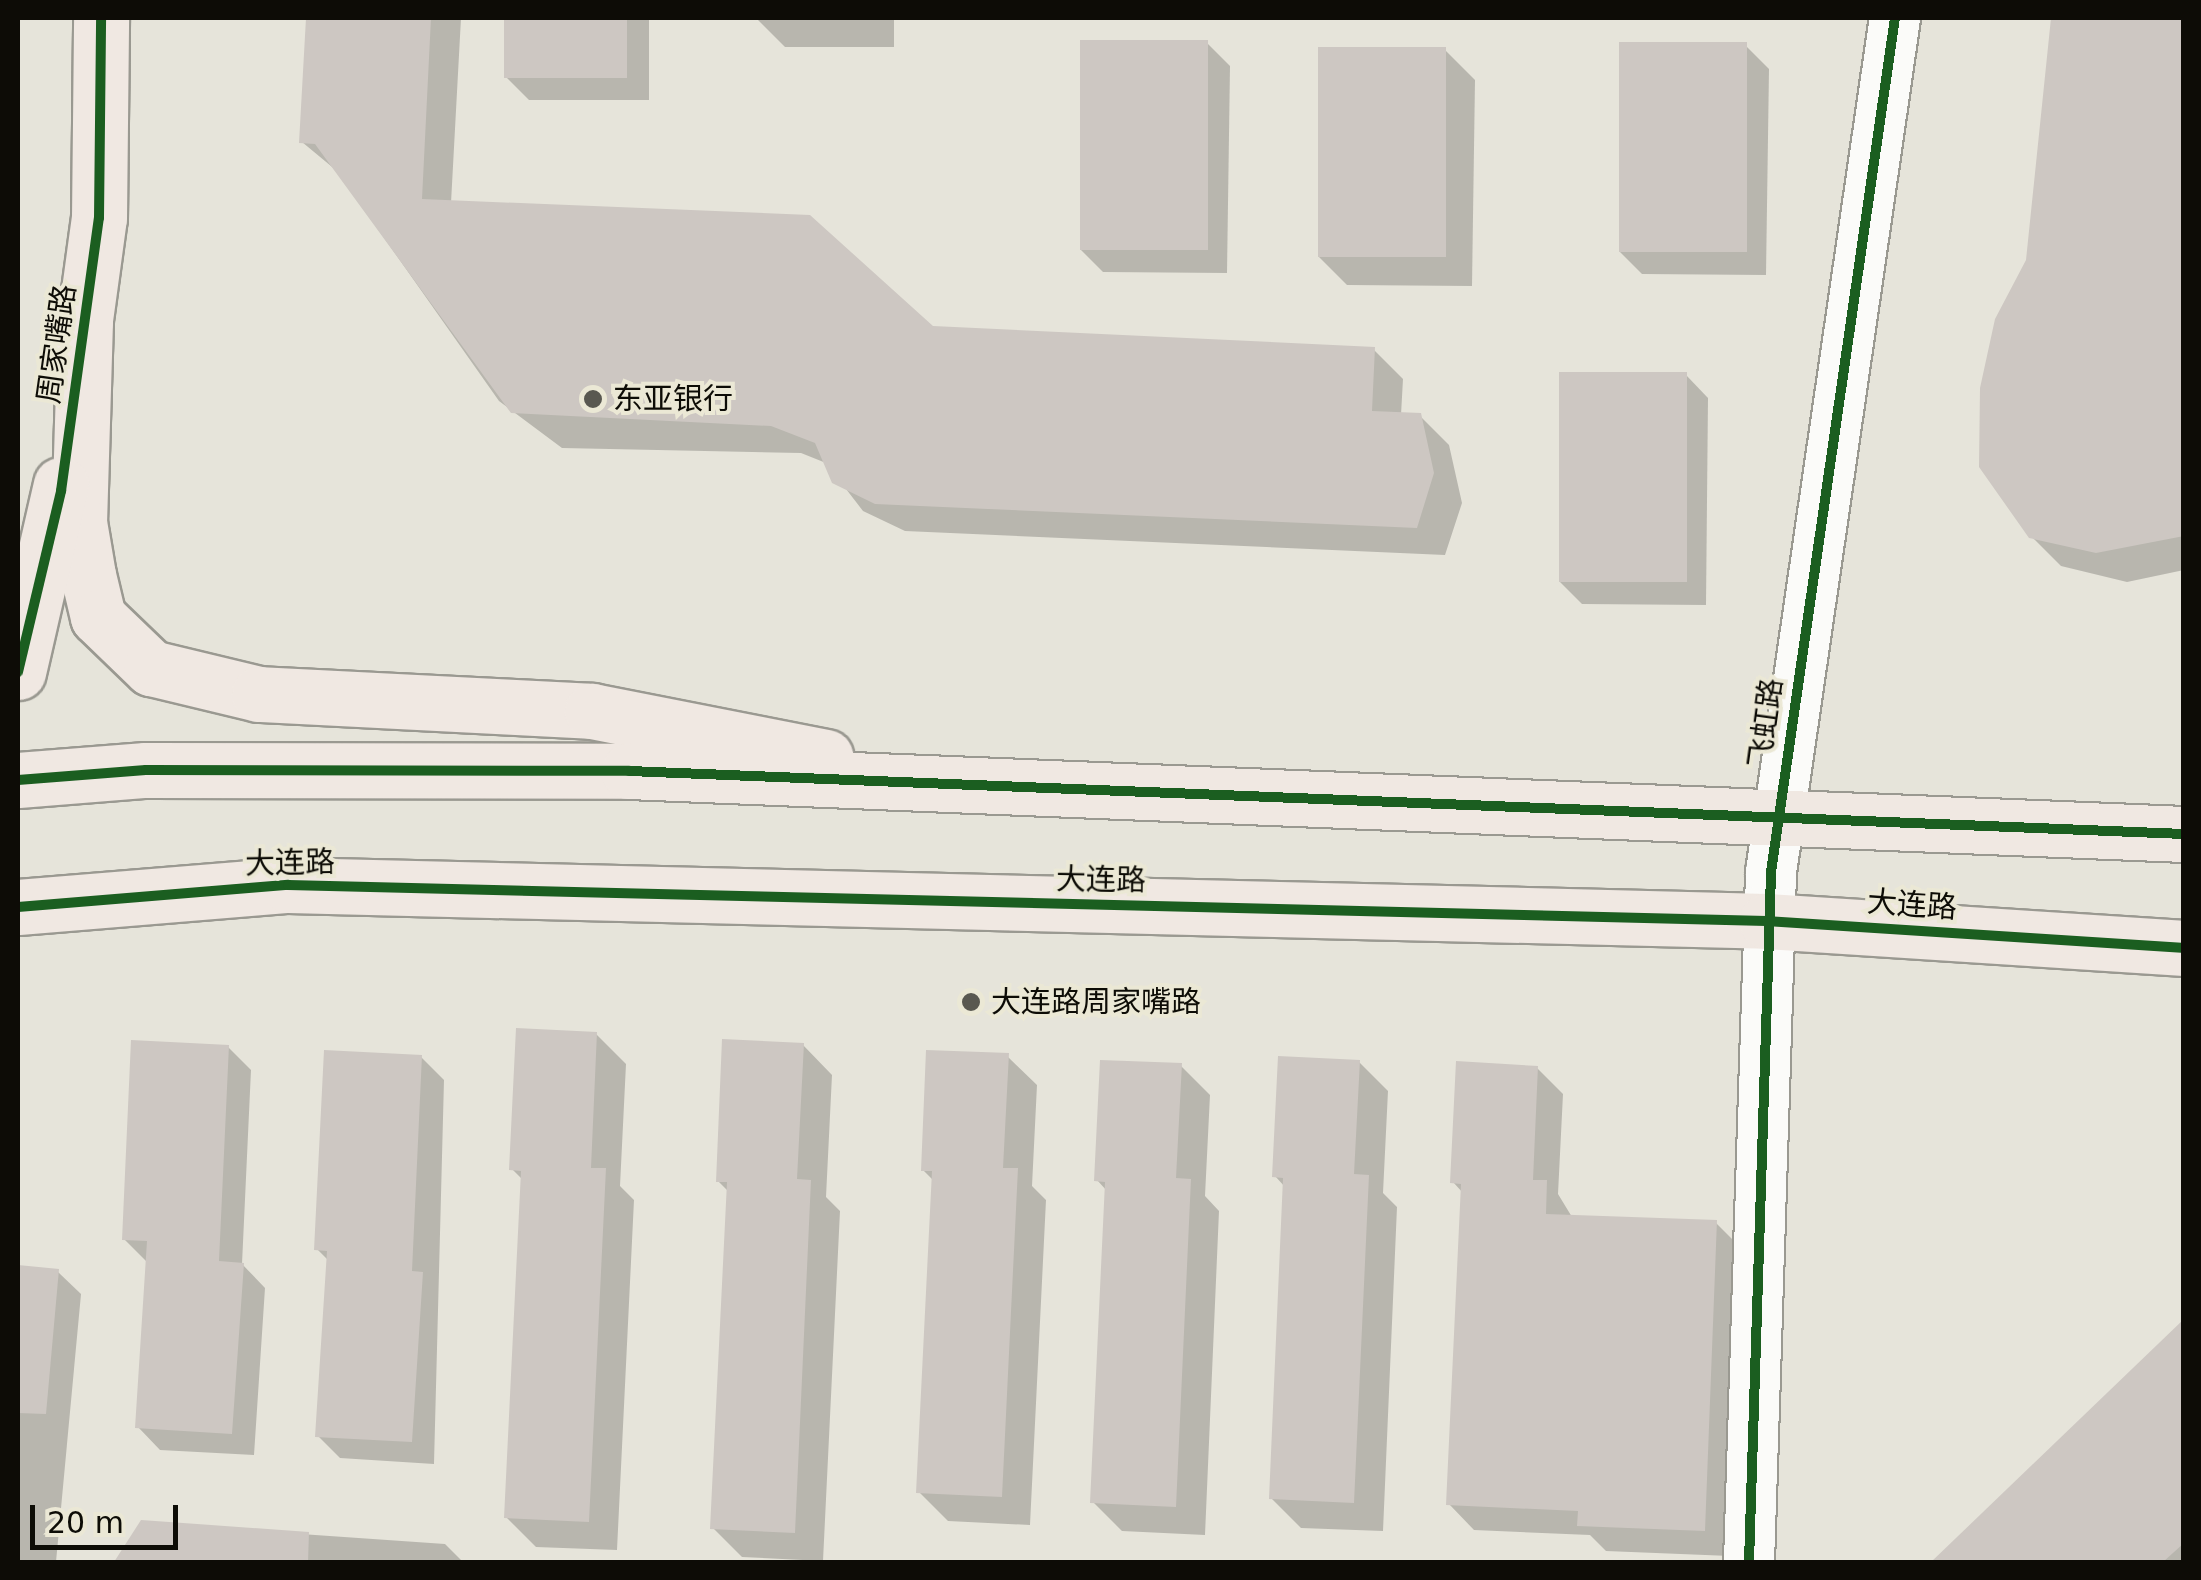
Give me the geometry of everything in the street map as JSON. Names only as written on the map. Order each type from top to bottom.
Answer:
[{"type":"main road","name":"周家嘴路","points":[[18,672],[60,491],[100,218],[101,18]]},
{"type":"main road","points":[[85,322],[79,522],[88,575],[98,617],[151,668],[259,694],[592,711],[749,736],[895,782]]},
{"type":"main road","points":[[18,780],[204,770],[895,782],[2184,834]]},
{"type":"main road","name":"大连路","points":[[18,906],[288,885],[1766,920],[2184,948]]},
{"type":"street","name":"飞虹路","points":[[1750,1562],[1766,920],[1777,819],[1894,18]]},
{"type":"building","points":[[306,18],[431,18],[422,199],[810,215],[933,326],[1375,347],[1372,411],[1421,413],[1434,473],[1417,528],[875,504],[832,483],[815,443],[771,426],[511,413],[315,144],[299,143]]},
{"type":"building","points":[[504,18],[627,18],[627,78],[504,78]]},
{"type":"building","points":[[2051,18],[2184,18],[2184,536],[2096,553],[2029,538],[1979,467],[1980,388],[1995,319],[2026,260]]},
{"type":"building","points":[[1080,40],[1208,40],[1208,250],[1080,250]]},
{"type":"building","points":[[1619,42],[1747,42],[1747,252],[1619,252]]},
{"type":"building","points":[[1318,47],[1446,47],[1446,257],[1318,257]]},
{"type":"building","points":[[1559,372],[1687,372],[1687,582],[1559,582]]},
{"type":"building","points":[[516,1028],[597,1032],[591,1168],[606,1168],[589,1522],[504,1518],[521,1171],[509,1170]]},
{"type":"building","points":[[722,1039],[804,1043],[797,1179],[811,1180],[795,1533],[710,1529],[727,1182],[716,1182]]},
{"type":"building","points":[[131,1040],[229,1045],[219,1261],[244,1263],[232,1434],[135,1428],[147,1241],[122,1240]]},
{"type":"building","points":[[324,1050],[422,1055],[412,1271],[423,1272],[412,1442],[315,1437],[327,1251],[314,1250]]},
{"type":"building","points":[[926,1050],[1009,1053],[1003,1168],[1018,1168],[1002,1497],[916,1493],[932,1171],[921,1171]]},
{"type":"building","points":[[1278,1056],[1360,1060],[1354,1174],[1369,1175],[1354,1503],[1269,1499],[1283,1178],[1272,1177]]},
{"type":"building","points":[[1100,1060],[1182,1063],[1176,1178],[1191,1179],[1176,1507],[1090,1503],[1105,1182],[1094,1181]]},
{"type":"building","points":[[1456,1061],[1538,1066],[1533,1180],[1547,1180],[1546,1214],[1717,1220],[1705,1531],[1577,1526],[1578,1511],[1446,1505],[1461,1184],[1450,1183]]},
{"type":"building","points":[[18,1265],[59,1269],[46,1414],[18,1413]]},
{"type":"building","points":[[2184,1319],[2184,1543],[2163,1562],[1931,1562]]},
{"type":"building","points":[[141,1520],[309,1532],[308,1562],[114,1562]]},
{"type":"cycle path","points":[[18,672],[61,491],[99,218],[101,18]]},
{"type":"cycle path","points":[[1749,1562],[1771,872],[1895,18]]},
{"type":"cycle path","points":[[18,780],[146,770],[629,771],[2184,834]]},
{"type":"cycle path","points":[[18,907],[288,885],[1767,921],[2184,948]]},
{"type":"place","name":"东亚银行","points":[[593,399]]},
{"type":"place","name":"大连路周家嘴路","points":[[971,1002]]}]
